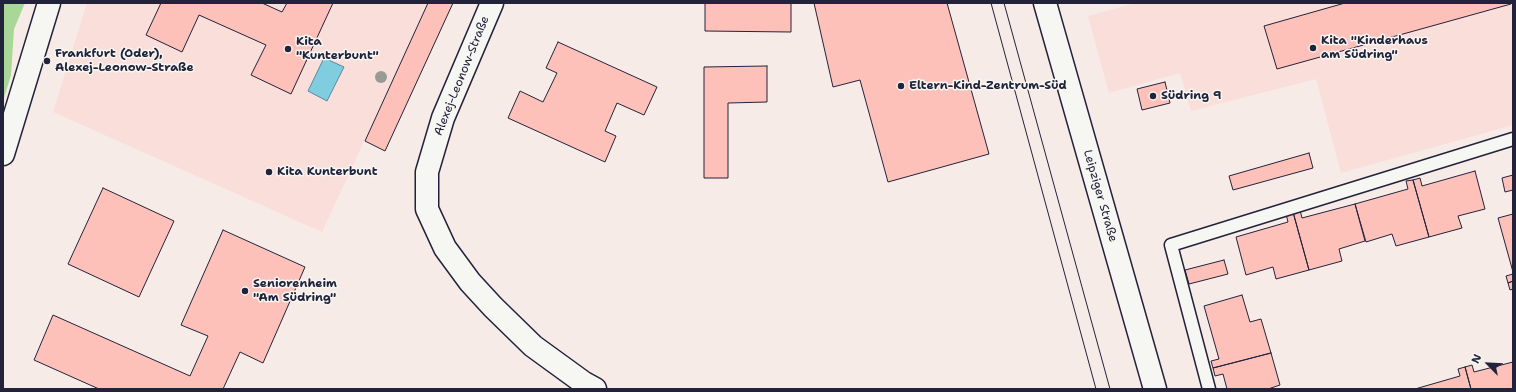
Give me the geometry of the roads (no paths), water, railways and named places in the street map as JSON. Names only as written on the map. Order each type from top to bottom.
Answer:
[{"type":"street","points":[[3,154],[49,3]]},
{"type":"street","name":"Alexej-Leonow-Straße","points":[[492,3],[443,118],[427,172],[428,208],[445,248],[470,282],[493,307],[533,346],[584,383],[596,389]]},
{"type":"street","name":"Leipziger Straße","points":[[1045,3],[1155,389]]},
{"type":"lane","points":[[1209,389],[1171,245],[1513,138]]},
{"type":"water","points":[[324,58],[344,67],[327,101],[308,91]]},
{"type":"tram line","points":[[991,3],[1096,389]]},
{"type":"tram line","points":[[1004,3],[1110,389]]},
{"type":"place","name":"Kita \"Kinderhaus am Südring\"","points":[[1313,48]]},
{"type":"place","name":"Kita \"Kunterbunt\"","points":[[288,49]]},
{"type":"place","name":"Frankfurt (Oder), Alexej-Leonow-Straße","points":[[47,61]]},
{"type":"place","name":"Eltern-Kind-Zentrum-Süd","points":[[901,86]]},
{"type":"place","name":"Südring 9","points":[[1153,96]]},
{"type":"place","name":"Kita Kunterbunt","points":[[269,172]]},
{"type":"place","name":"Seniorenheim \"Am Südring\"","points":[[245,291]]}]
